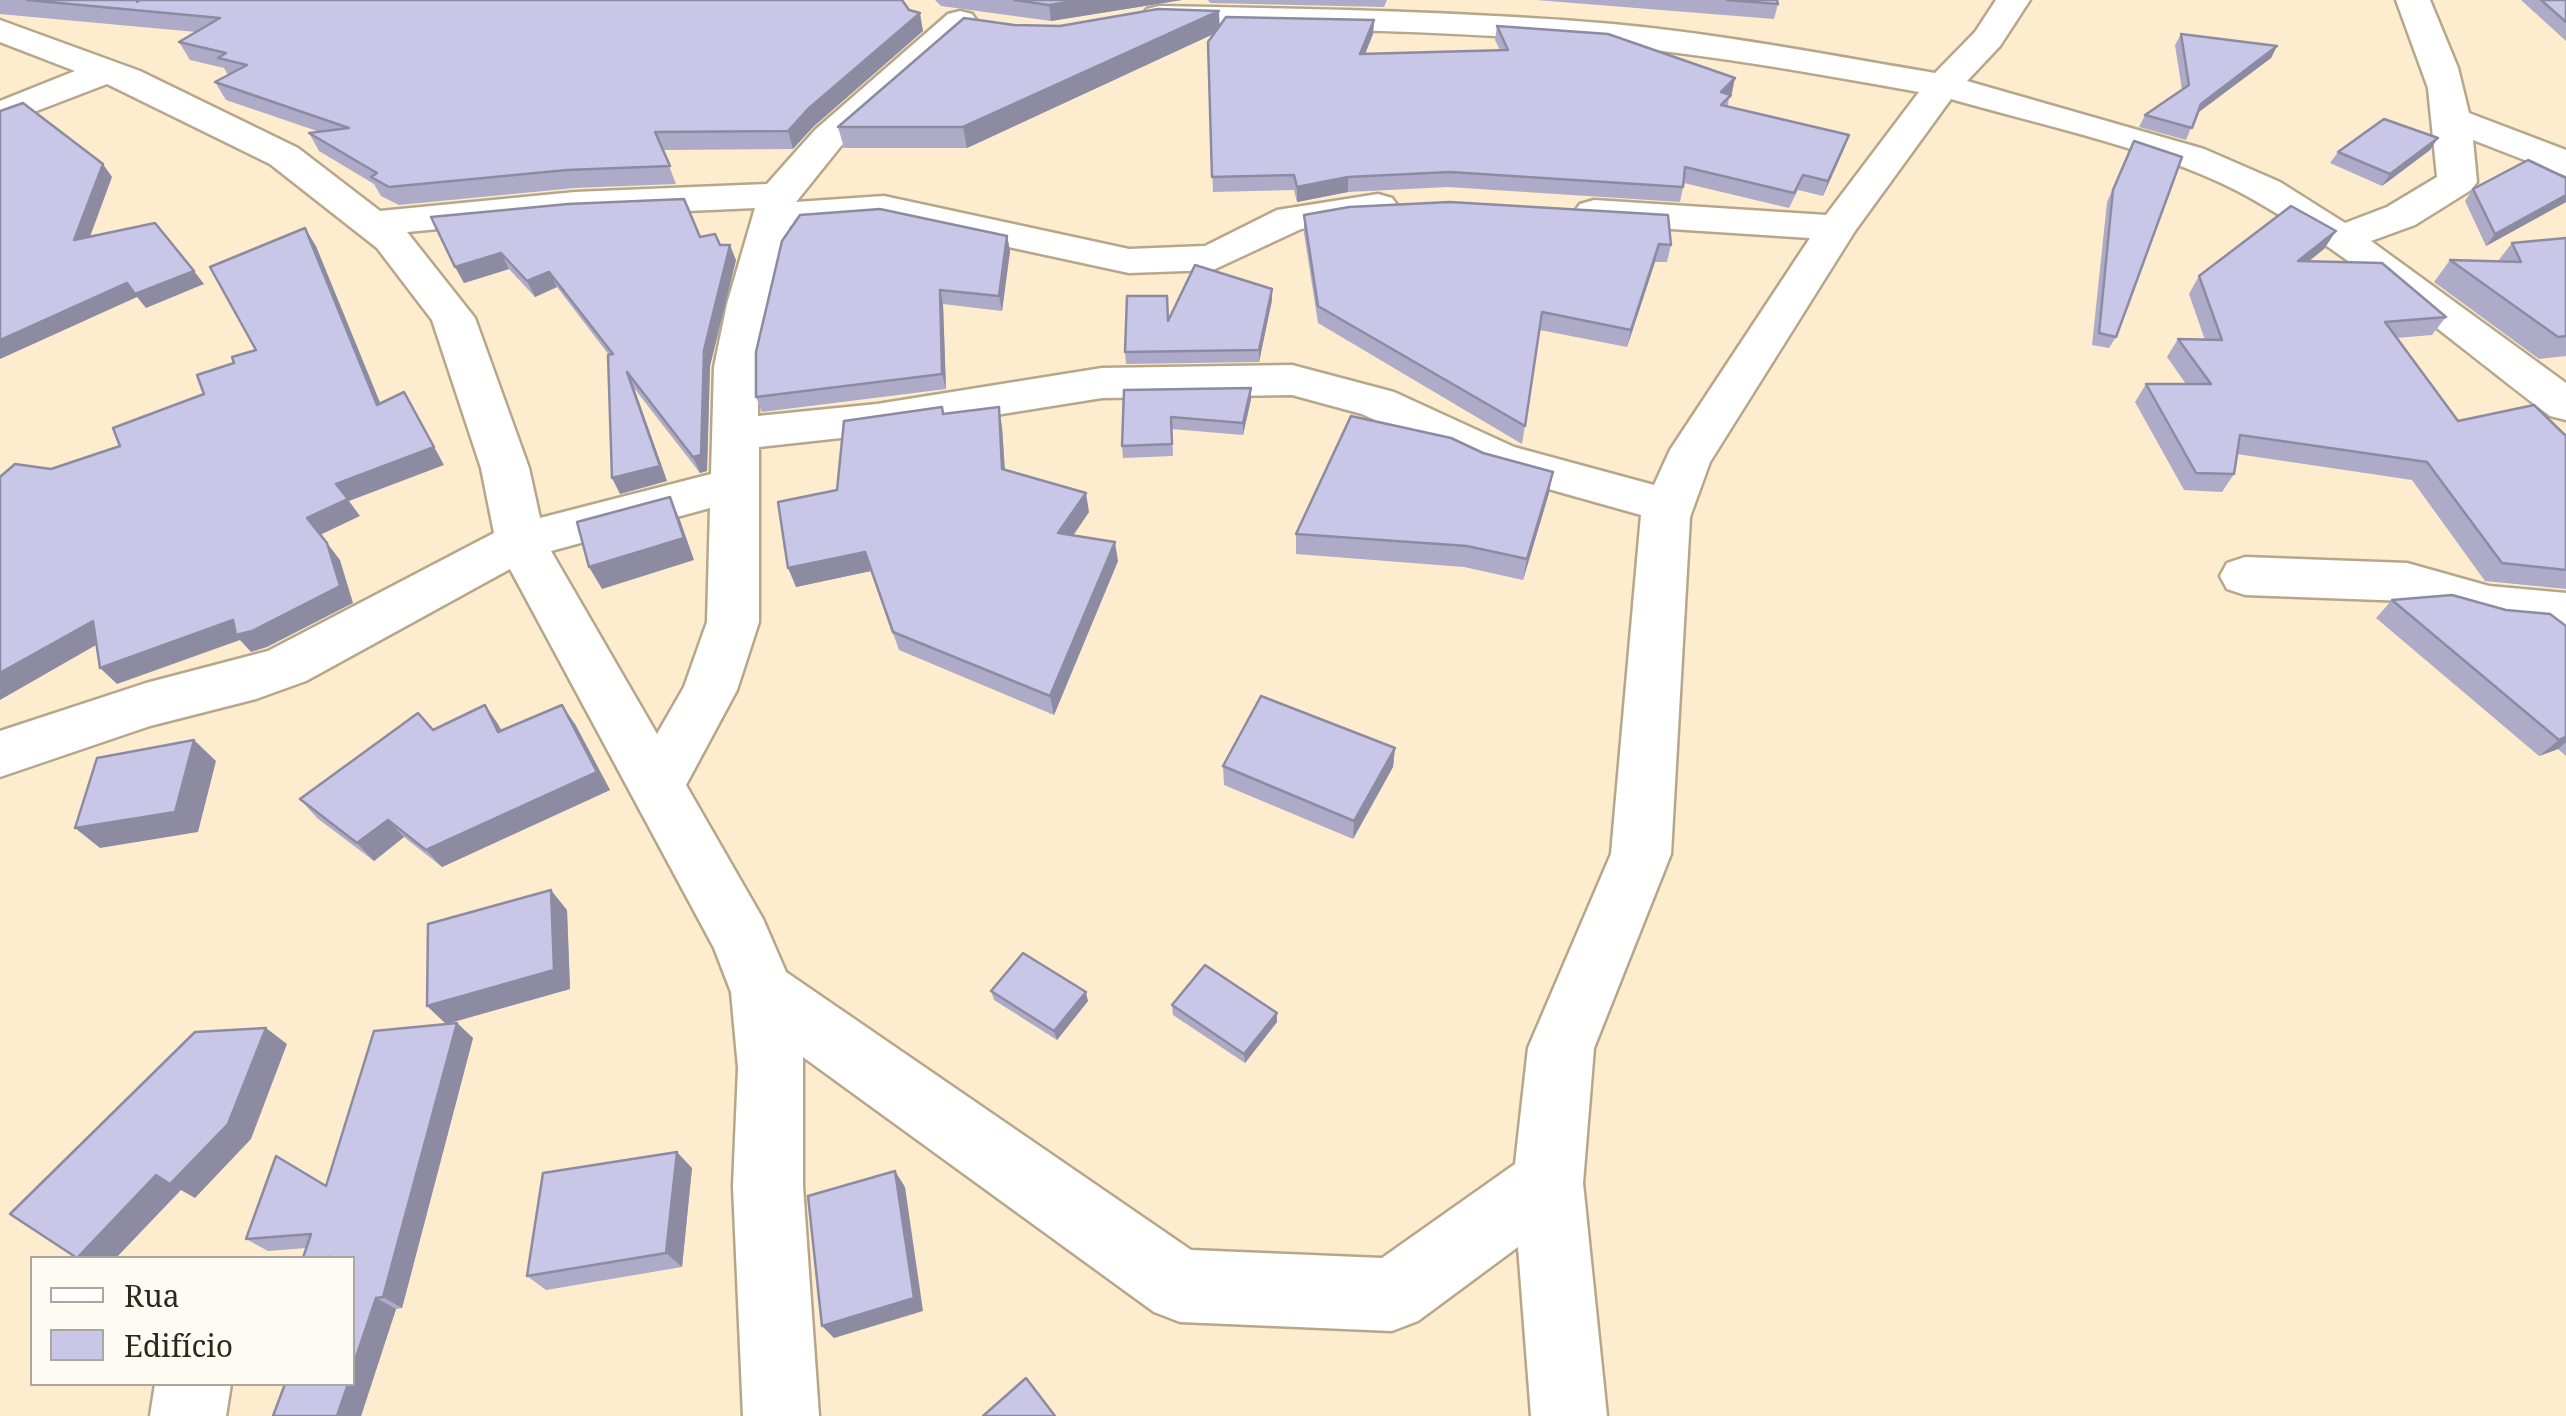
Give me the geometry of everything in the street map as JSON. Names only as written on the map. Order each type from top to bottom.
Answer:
[{"type":"street","points":[[1207,0],[1142,20],[1428,21],[1734,48],[1943,85],[2190,158],[2266,190],[2341,238],[2566,405]]},
{"type":"street","points":[[1569,1416],[1548,1183],[1561,1048],[1640,854],[1665,517],[1686,460],[1837,228],[1943,85],[1988,39],[2013,0]]},
{"type":"street","points":[[2341,238],[2401,216],[2457,182],[2455,120],[2440,59],[2413,0]]},
{"type":"street","points":[[656,787],[710,690],[733,622],[736,367],[748,304],[775,205],[828,138],[957,20]]},
{"type":"street","points":[[0,30],[108,71],[284,156],[391,239],[454,318],[505,468],[520,541],[741,938],[763,992],[771,1068],[768,1186],[780,1416]]},
{"type":"street","points":[[0,114],[108,71]]},
{"type":"street","points":[[2455,120],[2566,164]]},
{"type":"street","points":[[372,224],[558,202],[660,196],[884,208],[1128,261],[1213,258],[1291,219],[1348,208],[1408,204]]},
{"type":"street","points":[[1554,209],[1837,228]]},
{"type":"street","points":[[735,434],[877,419],[1102,384],[1292,380],[1378,402],[1498,459],[1670,506]]},
{"type":"street","points":[[0,754],[158,701],[256,678],[287,666],[520,541],[734,485]]},
{"type":"street","points":[[2245,576],[2407,582],[2489,605],[2566,612]]},
{"type":"street","points":[[763,992],[1180,1286],[1392,1295],[1548,1183]]},
{"type":"street","points":[[188,1416],[193,1386]]},
{"type":"building","points":[[27,0],[902,0],[909,10],[920,13],[808,109],[788,131],[655,132],[670,166],[567,170],[389,187],[371,177],[377,173],[309,133],[349,128],[215,82],[247,65],[218,58],[226,53],[179,42],[220,18]]},
{"type":"building","points":[[1014,0],[1080,0],[1049,5]]},
{"type":"building","points":[[1727,0],[1777,0],[1778,4]]},
{"type":"building","points":[[2541,0],[2566,0],[2566,22]]},
{"type":"building","points":[[1158,9],[1219,11],[963,127],[838,127],[964,18],[1060,26]]},
{"type":"building","points":[[1226,17],[1374,20],[1360,54],[1508,50],[1497,26],[1608,34],[1735,78],[1721,92],[1731,95],[1721,105],[1849,135],[1828,181],[1803,175],[1794,193],[1685,167],[1683,187],[1450,172],[1348,177],[1297,187],[1294,175],[1212,177],[1208,42]]},
{"type":"building","points":[[2181,34],[2277,46],[2201,104],[2192,128],[2145,115],[2189,85]]},
{"type":"building","points":[[23,103],[103,164],[74,240],[155,223],[194,271],[135,294],[127,283],[0,340],[0,111]]},
{"type":"building","points":[[2384,119],[2438,138],[2390,174],[2338,152]]},
{"type":"building","points":[[2134,141],[2182,157],[2116,337],[2099,333],[2113,190]]},
{"type":"building","points":[[2528,160],[2566,178],[2566,195],[2495,234],[2473,189]]},
{"type":"building","points":[[684,199],[700,237],[715,234],[720,245],[730,245],[704,350],[701,455],[693,457],[627,372],[660,466],[612,478],[608,355],[613,354],[549,272],[527,281],[501,253],[455,267],[431,217],[568,204]]},
{"type":"building","points":[[1450,202],[1668,215],[1671,245],[1659,244],[1631,330],[1542,312],[1525,426],[1318,306],[1304,215],[1349,207]]},
{"type":"building","points":[[2291,206],[2336,231],[2298,261],[2382,263],[2446,317],[2385,322],[2458,421],[2534,405],[2566,436],[2566,570],[2502,563],[2427,462],[2240,435],[2234,474],[2196,473],[2146,384],[2211,384],[2178,339],[2222,340],[2199,276]]},
{"type":"building","points":[[880,209],[1007,236],[999,296],[940,290],[942,374],[756,397],[756,352],[782,241],[800,215]]},
{"type":"building","points":[[305,228],[377,405],[404,392],[434,447],[336,484],[348,499],[307,518],[327,543],[340,586],[252,631],[236,635],[233,620],[100,668],[93,621],[0,673],[0,477],[15,464],[51,469],[120,446],[113,428],[204,394],[197,375],[234,363],[232,357],[256,350],[210,267]]},
{"type":"building","points":[[2566,238],[2566,336],[2558,337],[2450,260],[2521,262],[2512,243]]},
{"type":"building","points":[[1195,265],[1272,289],[1259,350],[1125,352],[1127,296],[1167,296],[1168,321]]},
{"type":"building","points":[[1251,388],[1243,423],[1171,417],[1172,444],[1122,446],[1124,390]]},
{"type":"building","points":[[942,407],[943,414],[999,407],[1002,469],[1086,493],[1058,533],[1115,542],[1050,696],[893,632],[865,552],[788,568],[778,502],[837,490],[844,421]]},
{"type":"building","points":[[1351,416],[1451,438],[1483,453],[1553,472],[1527,559],[1467,546],[1296,534]]},
{"type":"building","points":[[670,497],[684,538],[589,567],[577,522]]},
{"type":"building","points":[[2452,595],[2506,610],[2550,614],[2566,626],[2566,737],[2559,740],[2392,600]]},
{"type":"building","points":[[1261,696],[1395,748],[1354,821],[1223,766]]},
{"type":"building","points":[[485,705],[498,732],[562,705],[597,772],[426,850],[388,820],[357,843],[300,799],[418,713],[433,730]]},
{"type":"building","points":[[194,740],[175,812],[75,828],[97,758]]},
{"type":"building","points":[[551,890],[554,970],[427,1006],[428,924]]},
{"type":"building","points":[[1023,953],[1086,992],[1054,1031],[991,991]]},
{"type":"building","points":[[1205,965],[1277,1013],[1244,1054],[1172,1005]]},
{"type":"building","points":[[457,1023],[383,1297],[376,1298],[355,1360],[355,1256],[304,1256],[311,1234],[246,1239],[276,1156],[326,1186],[374,1031]]},
{"type":"building","points":[[266,1028],[228,1124],[170,1184],[156,1175],[79,1256],[10,1214],[195,1032]]},
{"type":"building","points":[[677,1152],[666,1253],[527,1276],[543,1173]]},
{"type":"building","points":[[895,1171],[914,1298],[822,1326],[808,1196]]},
{"type":"building","points":[[1026,1378],[1055,1416],[983,1416]]},
{"type":"building","points":[[284,1386],[347,1386],[337,1416],[273,1416]]}]
